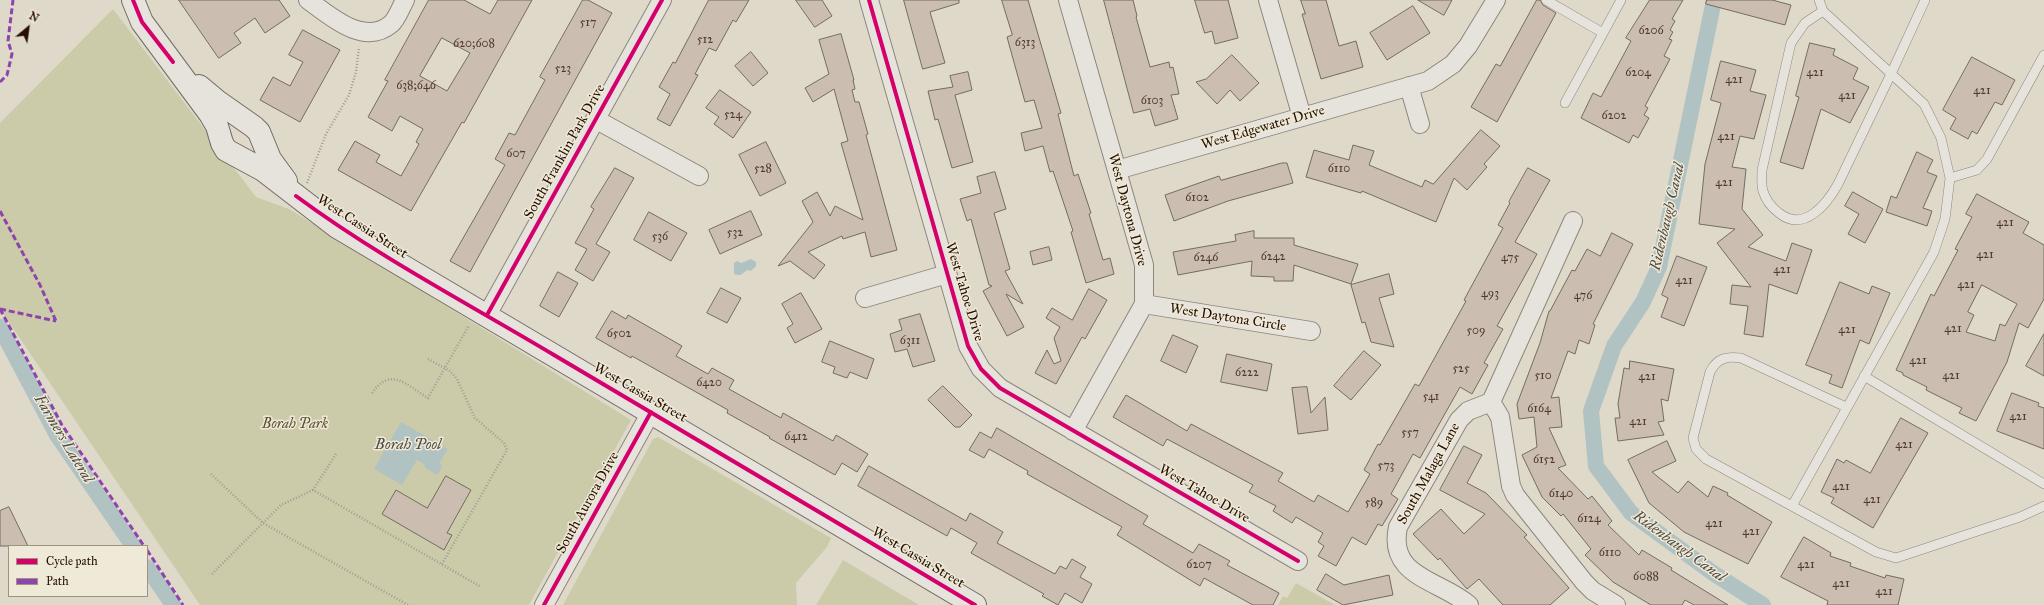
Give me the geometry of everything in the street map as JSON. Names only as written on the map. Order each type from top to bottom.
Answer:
[{"type":"street","points":[[133,0],[142,22],[173,62],[217,101],[254,127],[259,132],[270,159],[302,190]]},
{"type":"street","points":[[308,0],[361,37],[392,24],[405,0]]},
{"type":"street","name":"South Franklin Park Drive","points":[[478,319],[596,119],[662,0]]},
{"type":"street","name":"West Tahoe Drive","points":[[869,0],[968,346],[981,369],[1000,388],[1298,561]]},
{"type":"street","name":"West Daytona Drive","points":[[1068,0],[1144,265],[1144,304],[1073,430]]},
{"type":"street","points":[[1268,0],[1302,117]]},
{"type":"street","name":"West Edgewater Drive","points":[[1117,170],[1428,81],[1453,64],[1468,46],[1496,0]]},
{"type":"street","name":"West Cassia Street","points":[[173,62],[210,114],[217,126],[222,143],[226,150],[302,190],[338,227],[478,319],[651,412],[975,605]]},
{"type":"street","points":[[1409,86],[1420,124]]},
{"type":"street","points":[[596,119],[698,176]]},
{"type":"street","points":[[1573,221],[1491,402],[1500,417],[1511,486],[1515,494],[1584,582],[1593,591],[1616,605]]},
{"type":"street","name":"West Tahoe Drive","points":[[865,298],[947,274]]},
{"type":"street","name":"West Daytona Circle","points":[[1144,304],[1311,331]]},
{"type":"street","name":"South Malaga Lane","points":[[1469,605],[1403,564],[1398,553],[1395,540],[1398,527],[1459,420],[1468,411],[1491,402]]},
{"type":"street","name":"South Aurora Drive","points":[[544,605],[651,412]]},
{"type":"lane","points":[[1546,0],[1603,33]]},
{"type":"lane","points":[[1565,103],[1621,0]]},
{"type":"lane","points":[[1792,506],[1934,252],[1946,219],[1950,178],[1941,138],[1924,104],[1823,11],[1819,0]]},
{"type":"lane","points":[[1823,11],[1805,23],[1791,43],[1762,170],[1763,190],[1769,205],[1782,216],[1801,220],[1817,211],[1829,200],[1892,74],[1925,0]]},
{"type":"lane","points":[[1950,178],[1977,170],[1986,159],[2044,55]]},
{"type":"lane","points":[[1846,407],[1741,358],[1731,356],[1722,358],[1714,364],[1710,372],[1693,438],[1696,450],[1706,459],[1876,552],[1896,558],[2020,517],[2044,506]]},
{"type":"lane","points":[[1864,376],[2044,484]]},
{"type":"path","points":[[302,190],[326,134],[349,95],[356,72],[361,37]]},
{"type":"path","points":[[372,394],[384,380],[391,378],[403,382],[428,398],[445,368],[478,319]]},
{"type":"path","points":[[428,359],[445,368],[457,378],[475,418],[504,443],[507,450],[442,564]]},
{"type":"path","points":[[212,574],[281,505],[292,498],[313,490],[336,454]]},
{"type":"path","points":[[211,474],[263,523],[408,605]]},
{"type":"path","points":[[313,490],[481,587]]},
{"type":"green space","name":"Borah Park","points":[[113,9],[256,197],[289,209],[631,420],[529,605],[200,605],[0,309],[0,123]]},
{"type":"green space","points":[[658,437],[831,538],[827,547],[796,583],[797,605],[563,605],[653,439]]},
{"type":"green space","points":[[843,560],[919,605],[816,605]]},
{"type":"green space","points":[[1296,583],[1335,605],[1278,605],[1283,596],[1287,598]]},
{"type":"water","points":[[751,259],[756,262],[756,266],[751,271],[748,270],[741,275],[734,274],[734,263],[737,261],[741,263]]},
{"type":"water","name":"Borah Pool","points":[[401,422],[448,449],[440,462],[442,467],[437,475],[425,468],[424,464],[417,460],[402,485],[374,469]]},
{"type":"building","points":[[179,0],[279,0],[290,16],[265,33],[255,18],[234,33],[241,43],[219,58]]},
{"type":"building","points":[[429,0],[464,0],[490,14],[498,0],[532,0],[464,123],[462,122],[411,211],[338,170],[355,141],[380,155],[376,162],[401,176],[419,144],[416,142],[423,129],[400,116],[392,131],[368,117],[388,81],[385,80]],"holes":[[[442,38],[470,53],[447,91],[420,76]]]},
{"type":"building","points":[[583,0],[588,0],[612,13],[470,272],[450,261],[505,165],[495,159],[509,133],[515,135],[545,80],[540,77]]},
{"type":"building","points":[[709,0],[749,0],[736,22],[733,20],[716,51],[709,48],[695,74],[698,75],[670,126],[657,119],[670,94],[659,87],[673,62],[675,63]]},
{"type":"building","points":[[796,0],[822,0],[832,16],[815,27]]},
{"type":"building","points":[[904,0],[959,0],[959,3],[930,12],[945,63],[923,69]]},
{"type":"building","points":[[1002,0],[1028,0],[1061,113],[1058,114],[1074,176],[1078,174],[1091,213],[1089,214],[1103,260],[1110,258],[1114,274],[1086,283],[1071,232],[1073,231],[1053,171],[1050,172],[1043,146],[1025,151],[1021,133],[1042,128],[1034,100],[1025,102],[1007,37],[1012,35]]},
{"type":"building","points":[[1104,0],[1133,0],[1136,17],[1150,67],[1169,62],[1170,68],[1173,67],[1179,94],[1171,95],[1178,119],[1155,126],[1150,109],[1134,113]]},
{"type":"building","points":[[1195,0],[1228,0],[1238,38],[1215,44],[1212,31],[1205,33]]},
{"type":"building","points":[[1301,0],[1326,0],[1339,46],[1356,41],[1363,67],[1321,79],[1302,14],[1305,14]]},
{"type":"building","points":[[1418,0],[1452,0],[1444,15]]},
{"type":"building","points":[[1537,0],[1540,0],[1543,5],[1556,13],[1497,122],[1471,107],[1496,64],[1500,66]]},
{"type":"building","points":[[1650,0],[1683,0],[1672,19],[1675,21],[1670,30],[1673,32],[1669,39],[1672,40],[1664,56],[1670,59],[1645,106],[1648,108],[1644,115],[1649,118],[1638,138],[1633,135],[1629,143],[1581,118],[1593,93],[1601,97],[1631,41],[1626,38]]},
{"type":"building","points":[[1707,0],[1772,0],[1791,5],[1785,25],[1706,4]]},
{"type":"building","points":[[1413,6],[1430,33],[1387,60],[1370,33]]},
{"type":"building","points":[[303,30],[340,50],[300,122],[260,100],[273,77],[290,86],[303,62],[289,55]]},
{"type":"building","points":[[841,34],[854,80],[855,89],[852,90],[855,102],[859,102],[868,134],[866,135],[897,250],[871,257],[865,232],[843,239],[842,236],[808,252],[825,265],[814,279],[790,261],[778,266],[813,222],[802,201],[817,192],[830,216],[835,206],[863,220],[841,143],[848,141],[834,89],[813,102],[805,88],[829,74],[819,40]]},
{"type":"building","points":[[1810,43],[1835,49],[1833,55],[1858,68],[1853,79],[1869,87],[1850,123],[1821,109],[1803,169],[1780,162],[1799,97],[1796,96]]},
{"type":"building","points":[[751,52],[768,73],[753,86],[735,66]]},
{"type":"building","points":[[1232,55],[1259,83],[1240,101],[1230,90],[1217,104],[1196,82],[1206,79]]},
{"type":"building","points":[[1972,57],[2015,80],[2002,105],[1995,102],[1977,134],[1972,131],[1968,139],[1950,129],[1956,118],[1943,110]]},
{"type":"building","points":[[1721,61],[1756,70],[1750,91],[1766,95],[1754,139],[1740,136],[1732,167],[1746,169],[1742,209],[1763,235],[1748,247],[1786,261],[1792,243],[1812,250],[1797,294],[1769,284],[1763,337],[1744,334],[1748,306],[1730,304],[1732,285],[1751,287],[1717,243],[1735,229],[1699,224],[1705,164],[1721,103],[1711,100]]},
{"type":"building","points":[[968,72],[972,90],[955,95],[973,162],[952,168],[938,119],[935,120],[928,91],[953,87],[950,76]]},
{"type":"building","points":[[720,90],[751,112],[733,138],[714,124],[719,117],[706,108]]},
{"type":"building","points":[[1481,130],[1500,146],[1484,164],[1487,167],[1467,190],[1454,178],[1436,222],[1362,191],[1361,193],[1306,177],[1314,150],[1349,160],[1353,145],[1374,151],[1369,165],[1422,187],[1425,180],[1433,184]]},
{"type":"building","points":[[766,142],[786,183],[760,196],[739,155]]},
{"type":"building","points":[[1917,152],[1933,160],[1927,172],[1937,176],[1923,208],[1932,211],[1927,226],[1886,212],[1891,196],[1896,198]]},
{"type":"building","points":[[1282,163],[1287,163],[1293,183],[1228,201],[1174,221],[1165,195],[1219,176],[1221,180]]},
{"type":"building","points":[[615,168],[634,178],[596,244],[610,252],[593,281],[575,270],[587,249],[575,243],[594,209],[591,207]]},
{"type":"building","points":[[1528,168],[1550,180],[1515,242],[1537,254],[1497,326],[1503,329],[1484,363],[1488,365],[1472,394],[1460,387],[1420,458],[1413,454],[1391,494],[1398,499],[1382,526],[1378,524],[1366,545],[1352,537],[1336,566],[1318,556],[1324,546],[1318,542],[1323,533],[1296,517],[1292,523],[1273,511],[1276,506],[1249,492],[1253,485],[1167,439],[1163,446],[1113,417],[1126,395],[1187,431],[1191,424],[1283,473],[1278,481],[1314,502],[1318,495],[1348,512],[1370,474],[1364,470],[1378,444],[1380,445],[1415,384],[1419,386],[1466,301],[1464,300],[1503,228],[1498,225]]},
{"type":"building","points":[[995,172],[1006,209],[994,213],[1010,269],[1005,271],[1023,304],[1006,294],[1024,327],[1007,336],[983,291],[992,286],[989,285],[971,219],[967,221],[960,199],[981,193],[977,177]]},
{"type":"building","points":[[1853,192],[1883,209],[1865,243],[1848,234],[1859,214],[1845,206]]},
{"type":"building","points":[[1977,194],[2029,222],[2023,233],[2044,245],[2044,299],[2028,328],[2019,323],[2007,362],[1976,421],[1959,413],[1962,408],[1926,390],[1927,387],[1896,370],[1931,294],[1934,296],[1958,250],[1955,249],[1972,217],[1966,214]],"holes":[[[1982,285],[2017,304],[2005,326],[2000,324],[1995,341],[1966,332],[1974,315],[1968,312]]]},
{"type":"building","points":[[751,211],[762,235],[720,254],[709,230]]},
{"type":"building","points":[[649,212],[687,233],[671,261],[634,240]]},
{"type":"building","points":[[1254,231],[1254,238],[1294,238],[1294,245],[1358,264],[1351,284],[1294,265],[1293,281],[1274,281],[1274,277],[1251,276],[1252,261],[1178,275],[1173,252],[1236,241],[1235,235]]},
{"type":"building","points":[[1612,233],[1633,244],[1593,324],[1595,325],[1589,344],[1579,340],[1575,354],[1568,351],[1551,398],[1559,397],[1562,427],[1549,428],[1566,465],[1558,468],[1588,499],[1592,496],[1612,521],[1608,525],[1639,555],[1642,550],[1672,568],[1671,570],[1728,605],[1694,605],[1685,600],[1682,605],[1651,605],[1613,582],[1585,555],[1591,549],[1563,514],[1561,516],[1542,497],[1522,455],[1537,447],[1534,417],[1519,419],[1517,404],[1540,343],[1549,311],[1572,270],[1575,271],[1587,249],[1600,256]]},
{"type":"building","points":[[1049,247],[1052,260],[1033,265],[1030,252]]},
{"type":"building","points":[[1677,256],[1707,267],[1684,326],[1661,317],[1668,298],[1662,295]]},
{"type":"building","points":[[558,272],[578,283],[559,317],[540,306]]},
{"type":"building","points":[[1389,274],[1394,294],[1379,298],[1394,347],[1371,342],[1365,322],[1362,323],[1351,285]]},
{"type":"building","points":[[1840,282],[1869,294],[1872,286],[1890,293],[1869,344],[1860,340],[1842,388],[1829,383],[1832,375],[1806,365]]},
{"type":"building","points":[[721,288],[741,298],[727,323],[707,313]]},
{"type":"building","points":[[1089,289],[1107,300],[1085,339],[1082,337],[1056,384],[1035,373],[1047,350],[1054,364],[1061,361],[1054,338],[1060,327],[1046,318],[1052,308],[1072,320]]},
{"type":"building","points":[[801,293],[822,329],[795,343],[787,328],[793,324],[782,304]]},
{"type":"building","points":[[612,311],[626,319],[628,315],[682,346],[676,356],[708,374],[712,368],[734,380],[729,389],[781,418],[783,413],[833,441],[836,435],[868,454],[857,472],[842,463],[835,475],[727,413],[728,410],[632,356],[631,358],[596,338]]},
{"type":"building","points":[[920,314],[935,361],[913,367],[907,349],[895,352],[890,334],[902,330],[899,320]]},
{"type":"building","points":[[2044,334],[2044,376],[2026,366]]},
{"type":"building","points":[[1173,335],[1198,346],[1186,373],[1161,361]]},
{"type":"building","points":[[830,341],[874,359],[867,379],[850,372],[847,378],[833,373],[835,367],[822,362]]},
{"type":"building","points":[[1364,351],[1381,365],[1351,400],[1334,386]]},
{"type":"building","points":[[1227,354],[1272,364],[1267,391],[1221,382]]},
{"type":"building","points":[[1630,361],[1674,369],[1668,401],[1661,399],[1664,421],[1658,422],[1664,435],[1618,441],[1615,418],[1620,418],[1618,404],[1624,368],[1629,369]]},
{"type":"building","points":[[943,386],[972,415],[960,427],[955,427],[928,400]]},
{"type":"building","points":[[1307,387],[1311,413],[1325,397],[1328,430],[1298,434],[1292,388]]},
{"type":"building","points":[[2012,393],[2039,403],[2038,406],[2044,408],[2044,449],[1997,431]]},
{"type":"building","points":[[1901,418],[1928,433],[1873,528],[1831,503],[1834,498],[1821,492],[1837,459],[1844,463],[1846,460],[1870,473]]},
{"type":"building","points":[[997,428],[1148,516],[1143,524],[1193,553],[1199,544],[1230,561],[1227,565],[1279,593],[1273,605],[1253,605],[1204,578],[1200,586],[1117,535],[1122,527],[1027,474],[1028,471],[989,449],[984,458],[969,450],[980,432],[991,438]]},
{"type":"building","points":[[1667,441],[1676,461],[1652,472],[1678,493],[1688,481],[1708,497],[1713,486],[1728,493],[1727,495],[1772,522],[1748,564],[1684,532],[1649,503],[1628,460]]},
{"type":"building","points":[[1464,446],[1482,455],[1467,483],[1486,493],[1527,535],[1524,537],[1569,588],[1550,605],[1503,605],[1479,579],[1467,589],[1440,558],[1438,560],[1413,534],[1441,509],[1464,534],[1485,514],[1440,490]]},
{"type":"building","points":[[869,466],[966,521],[970,513],[1003,532],[997,543],[1055,574],[1060,566],[1066,569],[1072,559],[1086,567],[1080,577],[1092,584],[1082,603],[1065,593],[1058,605],[1042,596],[1044,594],[971,553],[977,543],[951,528],[947,536],[858,486]]},
{"type":"building","points":[[446,476],[471,490],[447,533],[452,535],[444,550],[382,514],[396,490],[427,508]]},
{"type":"building","points":[[9,507],[28,545],[0,546],[0,511]]},
{"type":"building","points":[[1804,537],[1831,553],[1830,556],[1851,563],[1850,566],[1885,578],[1886,575],[1904,579],[1898,605],[1827,605],[1828,601],[1781,577]]},
{"type":"building","points":[[1326,574],[1344,585],[1389,575],[1393,595],[1343,605],[1317,590]]},
{"type":"waterway","name":"Ridenbaugh Canal","points":[[1714,0],[1659,267],[1643,302],[1614,346],[1591,411],[1596,466],[1631,513],[1713,573],[1763,605]]},
{"type":"waterway","name":"Farmers Lateral","points":[[0,327],[57,435],[132,545]]},
{"type":"waterway","name":"Farmers Lateral","points":[[148,568],[173,605]]},
{"type":"marked path","points":[[0,82],[7,75],[12,54],[8,41],[13,0]]},
{"type":"marked path","points":[[0,211],[40,285],[56,321]]},
{"type":"marked path","points":[[0,309],[62,425],[143,545]]},
{"type":"marked path","points":[[0,309],[56,321]]},
{"type":"marked path","points":[[148,552],[183,605]]},
{"type":"cycle path","points":[[133,0],[142,22],[173,62]]},
{"type":"cycle path","points":[[487,315],[662,0]]},
{"type":"cycle path","points":[[869,0],[968,346],[981,369],[1000,388],[1298,561]]},
{"type":"cycle path","points":[[296,196],[358,239],[390,259],[975,605]]},
{"type":"cycle path","points":[[544,605],[651,412]]}]
